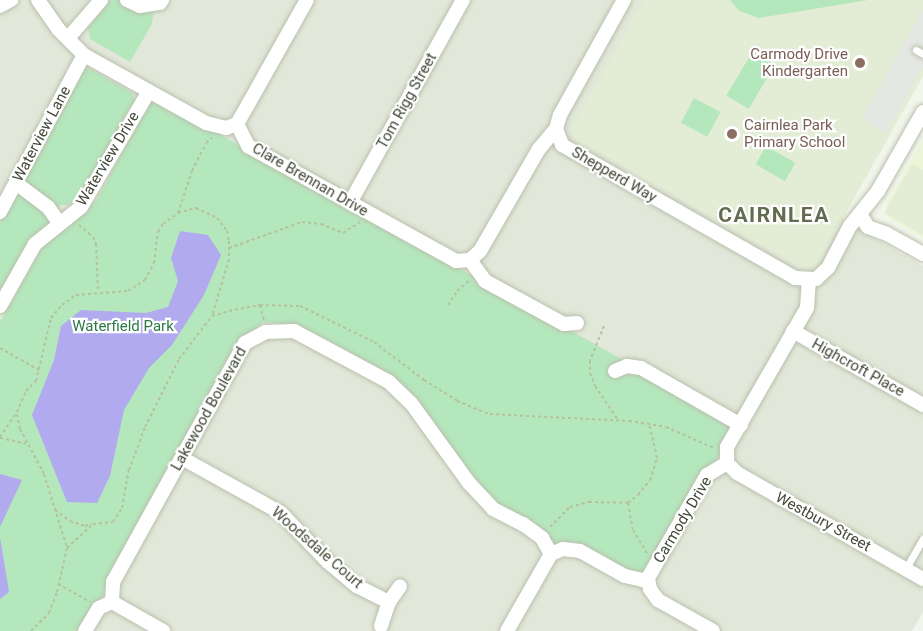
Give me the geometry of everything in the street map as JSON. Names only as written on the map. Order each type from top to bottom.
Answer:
[{"type":"street","points":[[0,6],[11,0]]},
{"type":"street","points":[[38,0],[58,29],[69,37],[84,55],[148,93],[206,123],[231,126],[307,0]]},
{"type":"street","points":[[69,37],[102,0]]},
{"type":"street","points":[[126,0],[140,6],[160,3],[162,0]]},
{"type":"street","name":"Tom Rigg Street","points":[[351,201],[463,0]]},
{"type":"street","points":[[577,323],[564,324],[485,281],[470,260],[480,251],[539,149],[556,129],[560,115],[624,0]]},
{"type":"street","name":"Waterview Lane","points":[[0,212],[84,55]]},
{"type":"street","name":"Waterview Drive","points":[[0,306],[35,244],[72,214],[87,198],[148,93]]},
{"type":"street","points":[[809,280],[816,279],[828,268],[844,240],[865,220],[878,191],[923,111]]},
{"type":"street","name":"Clare Brennan Drive","points":[[231,126],[249,146],[351,201],[369,214],[456,261],[470,260]]},
{"type":"street","name":"Shepperd Way","points":[[556,129],[562,145],[795,278],[809,280]]},
{"type":"street","points":[[16,183],[48,207],[59,223]]},
{"type":"street","points":[[865,220],[923,254]]},
{"type":"street","name":"Carmody Drive","points":[[551,554],[563,549],[580,551],[625,576],[643,580],[652,572],[707,475],[726,458],[741,425],[807,308],[809,280]]},
{"type":"street","points":[[266,332],[294,331],[388,382],[411,403],[469,483],[493,509],[523,524],[542,538],[551,554],[507,631]]},
{"type":"street","name":"Highcroft Place","points":[[793,331],[923,405]]},
{"type":"street","name":"Lakewood Boulevard","points":[[112,602],[113,582],[245,343],[266,332]]},
{"type":"street","points":[[615,371],[627,366],[641,368],[741,425]]},
{"type":"street","name":"Woodsdale Court","points":[[182,458],[280,513],[357,586],[389,602]]},
{"type":"street","name":"Westbury Street","points":[[726,458],[737,473],[922,578]]},
{"type":"street","points":[[652,572],[650,590],[658,600],[713,631]]},
{"type":"street","points":[[381,626],[389,602],[400,586]]},
{"type":"street","points":[[85,631],[99,608],[112,602],[164,631]]},
{"type":"lane","points":[[906,568],[923,538]]},
{"type":"path","points":[[178,213],[192,171],[206,143],[231,126]]},
{"type":"path","points":[[29,444],[0,438],[17,412],[26,391],[36,381],[51,318],[62,305],[76,295],[128,291],[145,280],[154,263],[158,232],[163,224],[178,213],[196,208],[217,218],[227,231],[229,248],[221,292],[212,316],[179,359],[145,427],[129,470],[122,508],[113,522],[85,526],[70,521],[55,510]]},
{"type":"path","points":[[72,214],[96,244],[98,292]]},
{"type":"path","points":[[229,248],[302,222],[321,224],[343,233],[369,214]]},
{"type":"path","points":[[448,305],[457,291],[479,273]]},
{"type":"path","points":[[212,316],[260,305],[300,306],[333,320],[374,342],[456,401],[490,414],[618,420],[666,427],[726,458]]},
{"type":"path","points":[[260,305],[266,332]]},
{"type":"path","points":[[604,326],[590,361],[590,373],[595,386],[618,420]]},
{"type":"path","points":[[0,348],[39,370]]},
{"type":"path","points":[[17,412],[20,429],[44,474],[67,548],[49,614],[31,631]]},
{"type":"path","points":[[542,538],[570,507],[589,502],[627,503],[639,495],[650,480],[657,458],[649,424]]},
{"type":"path","points":[[627,503],[633,530],[652,572]]},
{"type":"path","points":[[67,548],[93,524]]},
{"type":"path","points":[[58,584],[99,608]]},
{"type":"shaded area","points":[[0,0],[645,0],[572,129],[815,268],[842,220],[923,266],[923,612],[912,631],[0,631]]},
{"type":"shaded area","name":"Cairnlea Park Primary School","points":[[645,0],[923,0],[923,76],[815,268],[806,271],[575,139],[571,129]]},
{"type":"shaded area","points":[[923,10],[923,66],[885,134],[862,118]]},
{"type":"shaded area","points":[[923,140],[923,238],[889,218],[887,202]]},
{"type":"shaded area","points":[[912,164],[923,170],[923,235],[884,213]]},
{"type":"shaded area","points":[[180,231],[208,235],[221,255],[204,295],[172,345],[149,368],[124,410],[110,476],[97,503],[67,502],[32,415],[54,360],[61,326],[81,310],[146,313],[168,307],[178,281],[171,258]]},
{"type":"shaded area","points":[[0,474],[22,480],[0,527]]},
{"type":"shaded area","points":[[0,537],[9,592],[0,599]]},
{"type":"green space","points":[[110,0],[155,0],[152,24],[130,62],[90,39],[88,28]]},
{"type":"green space","points":[[730,0],[868,0],[759,18],[739,11]]},
{"type":"green space","points":[[753,51],[775,64],[749,109],[726,96]]},
{"type":"green space","points":[[85,66],[132,93],[135,101],[77,200],[68,205],[60,205],[0,304],[0,222]]},
{"type":"green space","points":[[694,98],[720,112],[707,137],[681,123]]},
{"type":"green space","name":"Waterfield Park","points":[[149,103],[163,103],[736,423],[716,461],[705,469],[644,572],[629,572],[556,545],[524,520],[497,507],[391,376],[296,325],[263,322],[242,340],[113,570],[105,594],[92,608],[80,631],[0,631],[0,322],[49,236],[97,200]]},
{"type":"green space","points":[[766,146],[795,163],[785,181],[756,164]]},
{"type":"place","name":"Carmody Drive Kindergarten","points":[[860,63]]},
{"type":"place","name":"Cairnlea Park Primary School","points":[[732,134]]},
{"type":"district","name":"CAIRNLEA","points":[[774,215]]}]
